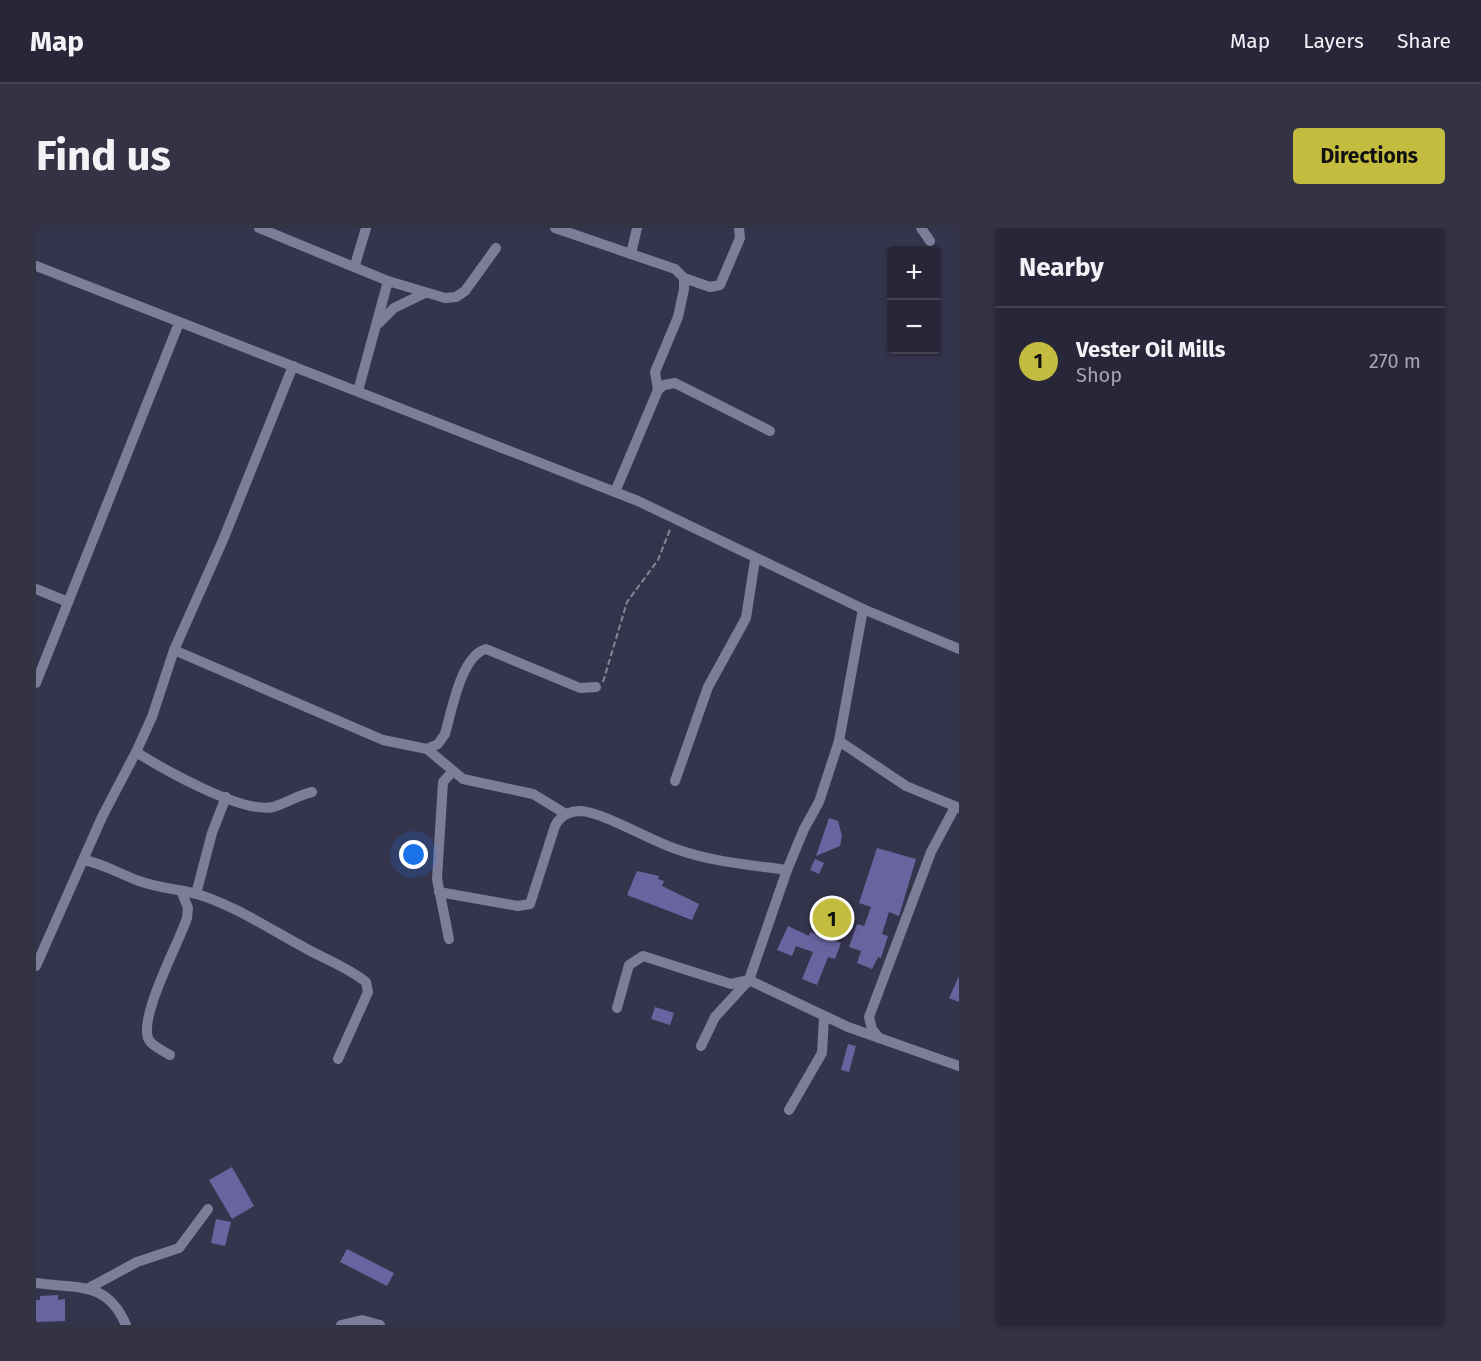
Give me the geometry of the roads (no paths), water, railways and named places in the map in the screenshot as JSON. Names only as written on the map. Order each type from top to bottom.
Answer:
[{"type":"street","points":[[259,228],[388,281],[445,298],[461,295],[496,248]]},
{"type":"street","points":[[355,266],[366,228]]},
{"type":"street","points":[[555,228],[675,269],[684,278],[710,287],[720,285],[740,238],[739,228]]},
{"type":"street","points":[[631,254],[637,228]]},
{"type":"street","points":[[921,228],[930,241]]},
{"type":"street","points":[[36,266],[615,492],[755,560],[959,649]]},
{"type":"street","points":[[658,390],[655,372],[678,317],[684,278]]},
{"type":"street","points":[[358,391],[388,281]]},
{"type":"street","points":[[378,323],[394,308],[425,293]]},
{"type":"street","points":[[36,682],[179,323]]},
{"type":"street","points":[[36,966],[102,817],[152,717],[174,651],[223,540],[293,366]]},
{"type":"street","points":[[615,492],[658,390],[664,384],[675,383],[770,431]]},
{"type":"street","points":[[675,781],[708,687],[746,618],[755,560]]},
{"type":"street","points":[[36,589],[68,602]]},
{"type":"street","points":[[701,1046],[715,1017],[749,980],[787,870],[804,829],[819,802],[839,741],[863,609]]},
{"type":"street","points":[[428,749],[438,744],[445,734],[467,664],[476,652],[486,649],[580,688],[596,687]]},
{"type":"street","points":[[174,651],[383,740],[428,749],[452,772],[475,783],[533,794],[566,814]]},
{"type":"street","points":[[839,741],[906,786],[957,807],[931,852],[869,1017],[872,1029],[879,1038]]},
{"type":"street","points":[[136,752],[183,781],[226,797],[273,807],[312,792]]},
{"type":"street","points":[[449,939],[437,879],[443,782],[452,772]]},
{"type":"street","points":[[196,894],[212,833],[226,797]]},
{"type":"street","points":[[439,892],[518,906],[530,904],[541,875],[549,840],[558,820],[566,814],[578,811],[597,815],[647,839],[681,851],[787,870]]},
{"type":"street","points":[[84,860],[101,864],[140,881],[182,893],[196,894],[261,921],[293,942],[356,974],[366,982],[368,992],[338,1059]]},
{"type":"street","points":[[170,1055],[151,1043],[148,1038],[148,1016],[187,918],[188,908],[182,893]]},
{"type":"street","points":[[617,1008],[629,965],[642,957],[731,984],[749,980],[824,1017],[959,1066]]},
{"type":"street","points":[[789,1110],[822,1053],[824,1017]]},
{"type":"street","points":[[89,1288],[137,1262],[179,1248],[208,1209]]},
{"type":"street","points":[[36,1282],[89,1288],[108,1298],[126,1325]]},
{"type":"street","points":[[341,1325],[362,1320],[380,1325]]},
{"type":"place","name":"Vester Oil Mills","points":[[832,918]]}]
